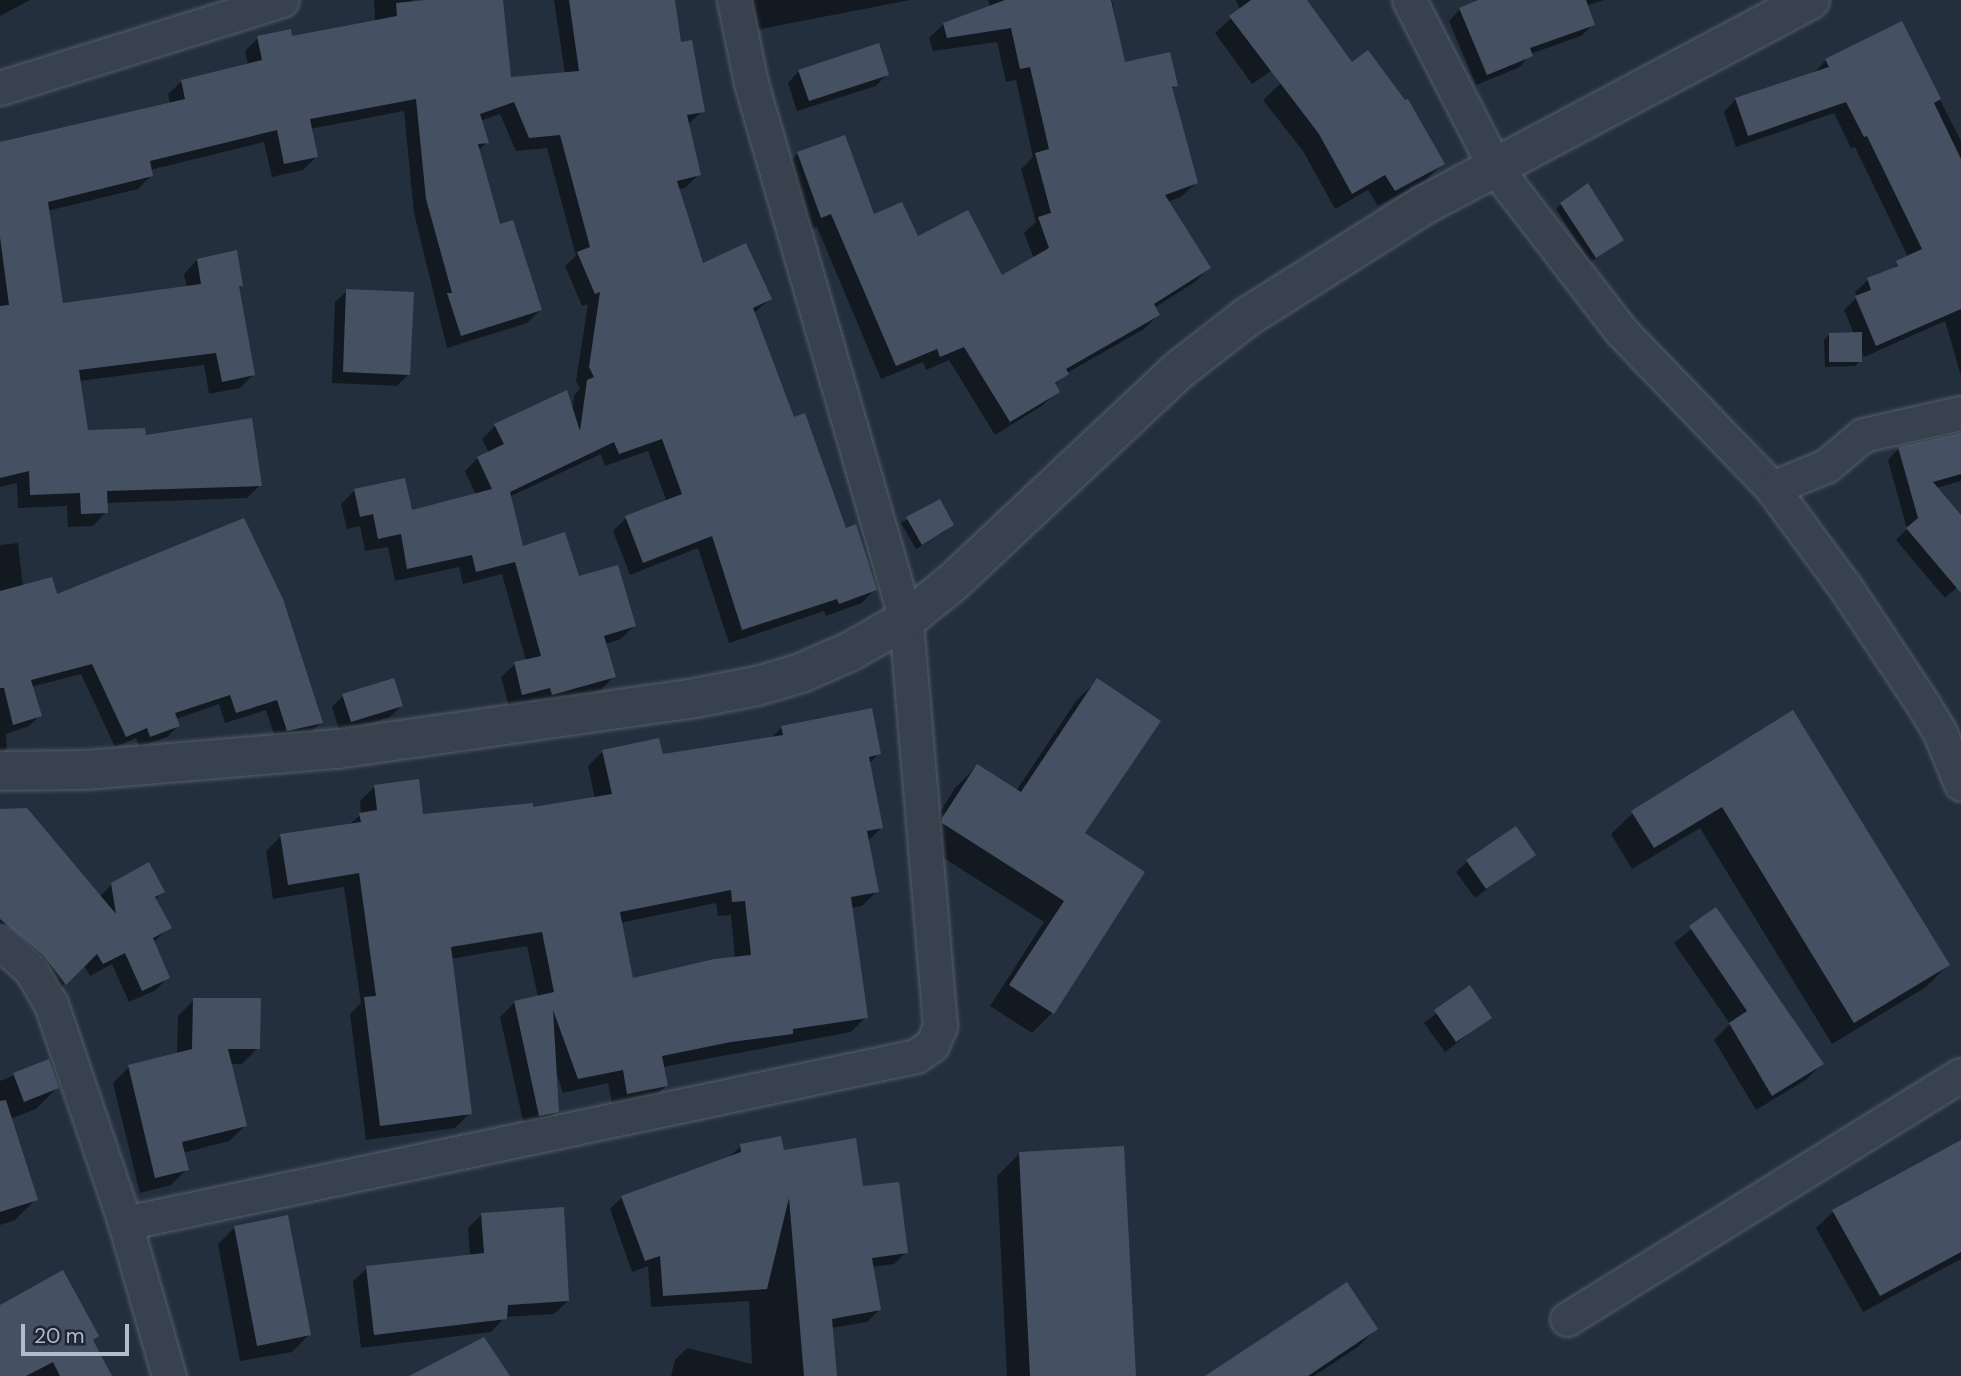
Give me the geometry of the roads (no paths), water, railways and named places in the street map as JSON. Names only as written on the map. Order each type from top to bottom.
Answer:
[{"type":"street","points":[[0,88],[282,0]]},
{"type":"street","points":[[125,1223],[916,1056],[932,1045],[940,1026],[906,620],[751,83],[734,0]]},
{"type":"street","points":[[1409,0],[1496,169],[1622,332],[1772,488],[1845,587],[1924,706],[1940,733],[1961,784]]},
{"type":"street","points":[[0,771],[86,770],[337,749],[690,699],[757,686],[801,673],[849,652],[906,620],[952,583],[1180,369],[1238,324],[1388,226],[1810,0]]},
{"type":"street","points":[[1772,488],[1826,466],[1863,435],[1961,413]]},
{"type":"street","points":[[0,942],[31,970],[51,1004],[125,1223],[169,1376]]},
{"type":"street","points":[[1567,1319],[1961,1075]]}]
